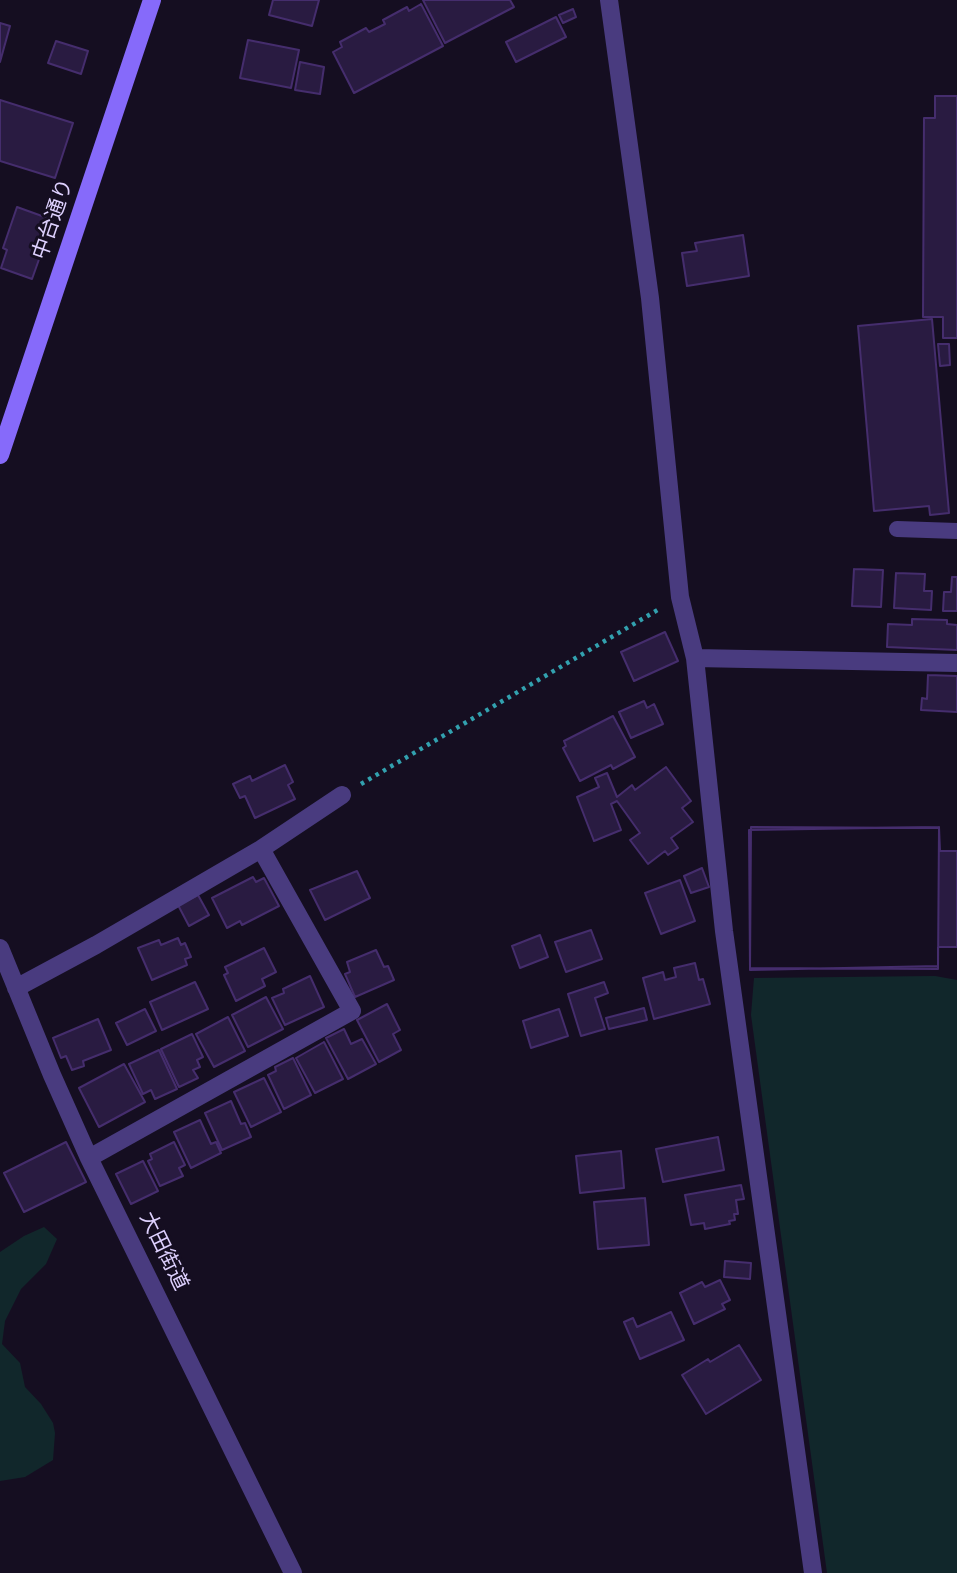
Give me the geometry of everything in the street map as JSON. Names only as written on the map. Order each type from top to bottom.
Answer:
[{"type":"street","name":"中台通り","points":[[0,455],[152,0]]},
{"type":"street","points":[[609,0],[650,298],[680,597],[695,658],[728,958],[813,1573]]},
{"type":"street","points":[[695,658],[957,663]]},
{"type":"street","points":[[16,988],[96,946],[261,849],[342,795]]},
{"type":"street","points":[[89,1158],[352,1011],[261,849]]},
{"type":"street","name":"大田街道","points":[[0,948],[89,1158],[293,1573]]},
{"type":"lane","points":[[897,529],[957,531]]},
{"type":"path","points":[[342,795],[680,597]]},
{"type":"green space","points":[[935,976],[957,980],[957,1573],[827,1573],[751,1015],[754,978]]},
{"type":"green space","points":[[44,1227],[57,1239],[46,1264],[21,1289],[5,1321],[2,1344],[20,1363],[25,1387],[41,1404],[53,1423],[53,1460],[25,1477],[0,1481],[0,1252]]},
{"type":"building","points":[[273,0],[319,0],[312,26],[269,15]]},
{"type":"building","points":[[423,0],[510,0],[514,7],[445,43]]},
{"type":"building","points":[[421,4],[443,46],[354,93],[333,52],[342,47],[340,42],[366,28],[369,32],[385,24],[383,20],[407,7],[409,11]]},
{"type":"building","points":[[573,9],[576,17],[563,23],[559,15]]},
{"type":"building","points":[[556,17],[566,37],[516,62],[506,42]]},
{"type":"building","points":[[0,23],[10,26],[0,62]]},
{"type":"building","points":[[248,40],[299,50],[291,88],[240,78]]},
{"type":"building","points":[[56,41],[88,51],[81,74],[48,63]]},
{"type":"building","points":[[300,62],[324,67],[320,94],[295,90]]},
{"type":"building","points":[[935,96],[957,96],[957,338],[943,338],[943,317],[923,317],[924,118],[935,118]]},
{"type":"building","points":[[0,100],[73,123],[55,178],[0,161]]},
{"type":"building","points":[[17,207],[53,220],[32,279],[1,268],[7,250],[3,248]]},
{"type":"building","points":[[743,235],[749,276],[687,286],[682,253],[697,251],[695,243]]},
{"type":"building","points":[[932,319],[949,513],[930,515],[929,506],[874,511],[858,326]]},
{"type":"building","points":[[938,344],[949,344],[950,365],[940,366]]},
{"type":"building","points":[[854,569],[883,570],[881,607],[852,606]]},
{"type":"building","points":[[896,573],[925,574],[924,591],[932,591],[931,610],[894,608]]},
{"type":"building","points":[[952,577],[957,577],[957,611],[943,611],[944,592],[951,592]]},
{"type":"building","points":[[912,619],[947,620],[947,624],[957,625],[957,650],[887,647],[888,624],[912,625]]},
{"type":"building","points":[[665,632],[678,661],[634,681],[621,652]]},
{"type":"building","points":[[928,675],[957,676],[957,712],[921,710],[922,698],[927,699]]},
{"type":"building","points":[[644,701],[647,708],[654,704],[663,724],[631,738],[619,712]]},
{"type":"building","points":[[613,716],[635,757],[613,769],[611,765],[580,781],[563,748],[566,746],[564,741]]},
{"type":"building","points":[[285,765],[293,782],[288,785],[295,799],[255,818],[245,796],[240,798],[233,784],[250,776],[252,781]]},
{"type":"building","points":[[666,767],[691,801],[682,808],[693,822],[671,838],[678,848],[668,855],[665,851],[648,864],[630,840],[640,833],[617,801],[611,804],[621,830],[594,841],[577,797],[599,787],[595,778],[607,773],[617,797],[632,785],[635,790]]},
{"type":"building","points":[[751,827],[939,828],[938,969],[750,968]]},
{"type":"building","points":[[939,827],[940,851],[957,851],[957,947],[938,947],[938,966],[750,970],[749,830]]},
{"type":"building","points":[[702,868],[709,887],[691,893],[684,876]]},
{"type":"building","points":[[357,871],[370,898],[325,920],[310,890]]},
{"type":"building","points":[[253,877],[256,882],[264,878],[279,906],[242,925],[240,921],[227,928],[212,898]]},
{"type":"building","points":[[680,880],[695,921],[661,934],[645,893]]},
{"type":"building","points":[[198,895],[209,915],[189,926],[178,905]]},
{"type":"building","points":[[591,930],[602,959],[566,972],[555,942]]},
{"type":"building","points":[[540,935],[548,957],[520,968],[512,946]]},
{"type":"building","points":[[178,938],[181,945],[185,943],[191,957],[185,959],[187,965],[152,980],[138,948],[159,940],[161,945]]},
{"type":"building","points":[[264,948],[276,972],[262,979],[265,986],[236,1001],[224,975],[228,973],[225,967]]},
{"type":"building","points":[[376,950],[394,980],[355,997],[345,974],[350,972],[347,962]]},
{"type":"building","points":[[695,963],[710,1004],[654,1019],[643,978],[663,972],[665,980],[676,977],[674,968]]},
{"type":"building","points":[[310,976],[324,1007],[285,1025],[272,998],[284,993],[283,989]]},
{"type":"building","points":[[195,982],[208,1009],[162,1030],[150,1002]]},
{"type":"building","points":[[604,982],[608,993],[595,998],[605,1029],[581,1036],[568,994]]},
{"type":"building","points":[[266,997],[283,1029],[248,1047],[232,1015]]},
{"type":"building","points":[[387,1004],[400,1030],[393,1034],[401,1050],[379,1062],[357,1020]]},
{"type":"building","points":[[644,1008],[647,1020],[609,1029],[606,1018]]},
{"type":"building","points":[[145,1009],[156,1031],[127,1045],[116,1023]]},
{"type":"building","points":[[559,1009],[568,1036],[531,1048],[523,1021]]},
{"type":"building","points":[[228,1017],[245,1051],[214,1067],[196,1034]]},
{"type":"building","points":[[98,1019],[111,1050],[83,1061],[84,1066],[72,1070],[66,1056],[61,1058],[53,1038]]},
{"type":"building","points":[[344,1029],[351,1044],[362,1039],[376,1064],[348,1079],[326,1038]]},
{"type":"building","points":[[192,1034],[203,1057],[197,1060],[200,1067],[193,1070],[198,1078],[179,1087],[161,1049]]},
{"type":"building","points":[[324,1042],[343,1079],[315,1093],[296,1058]]},
{"type":"building","points":[[159,1050],[177,1089],[155,1099],[151,1090],[143,1094],[129,1064]]},
{"type":"building","points":[[293,1058],[311,1095],[284,1109],[268,1075],[276,1071],[275,1067]]},
{"type":"building","points":[[124,1064],[145,1102],[99,1127],[79,1088]]},
{"type":"building","points":[[264,1078],[281,1112],[251,1127],[234,1092]]},
{"type":"building","points":[[231,1101],[241,1124],[245,1123],[251,1137],[222,1150],[205,1113]]},
{"type":"building","points":[[200,1120],[211,1144],[216,1142],[221,1153],[191,1168],[174,1132]]},
{"type":"building","points":[[718,1137],[724,1170],[663,1182],[656,1149]]},
{"type":"building","points":[[66,1142],[86,1182],[24,1212],[4,1173]]},
{"type":"building","points":[[174,1142],[185,1165],[179,1168],[183,1176],[160,1186],[148,1161],[152,1159],[150,1154]]},
{"type":"building","points":[[621,1151],[624,1188],[580,1193],[576,1156]]},
{"type":"building","points":[[143,1161],[158,1191],[131,1204],[116,1174]]},
{"type":"building","points":[[741,1185],[744,1199],[736,1200],[738,1214],[734,1214],[735,1220],[729,1221],[730,1224],[705,1229],[704,1223],[691,1225],[685,1195]]},
{"type":"building","points":[[645,1198],[649,1245],[598,1249],[594,1202]]},
{"type":"building","points":[[725,1261],[751,1263],[750,1279],[724,1277]]},
{"type":"building","points":[[720,1280],[730,1300],[722,1304],[725,1309],[694,1324],[680,1293],[702,1282],[705,1287]]},
{"type":"building","points":[[671,1312],[684,1340],[640,1359],[624,1322],[633,1318],[637,1327]]},
{"type":"building","points":[[739,1345],[761,1380],[706,1414],[682,1375]]}]
